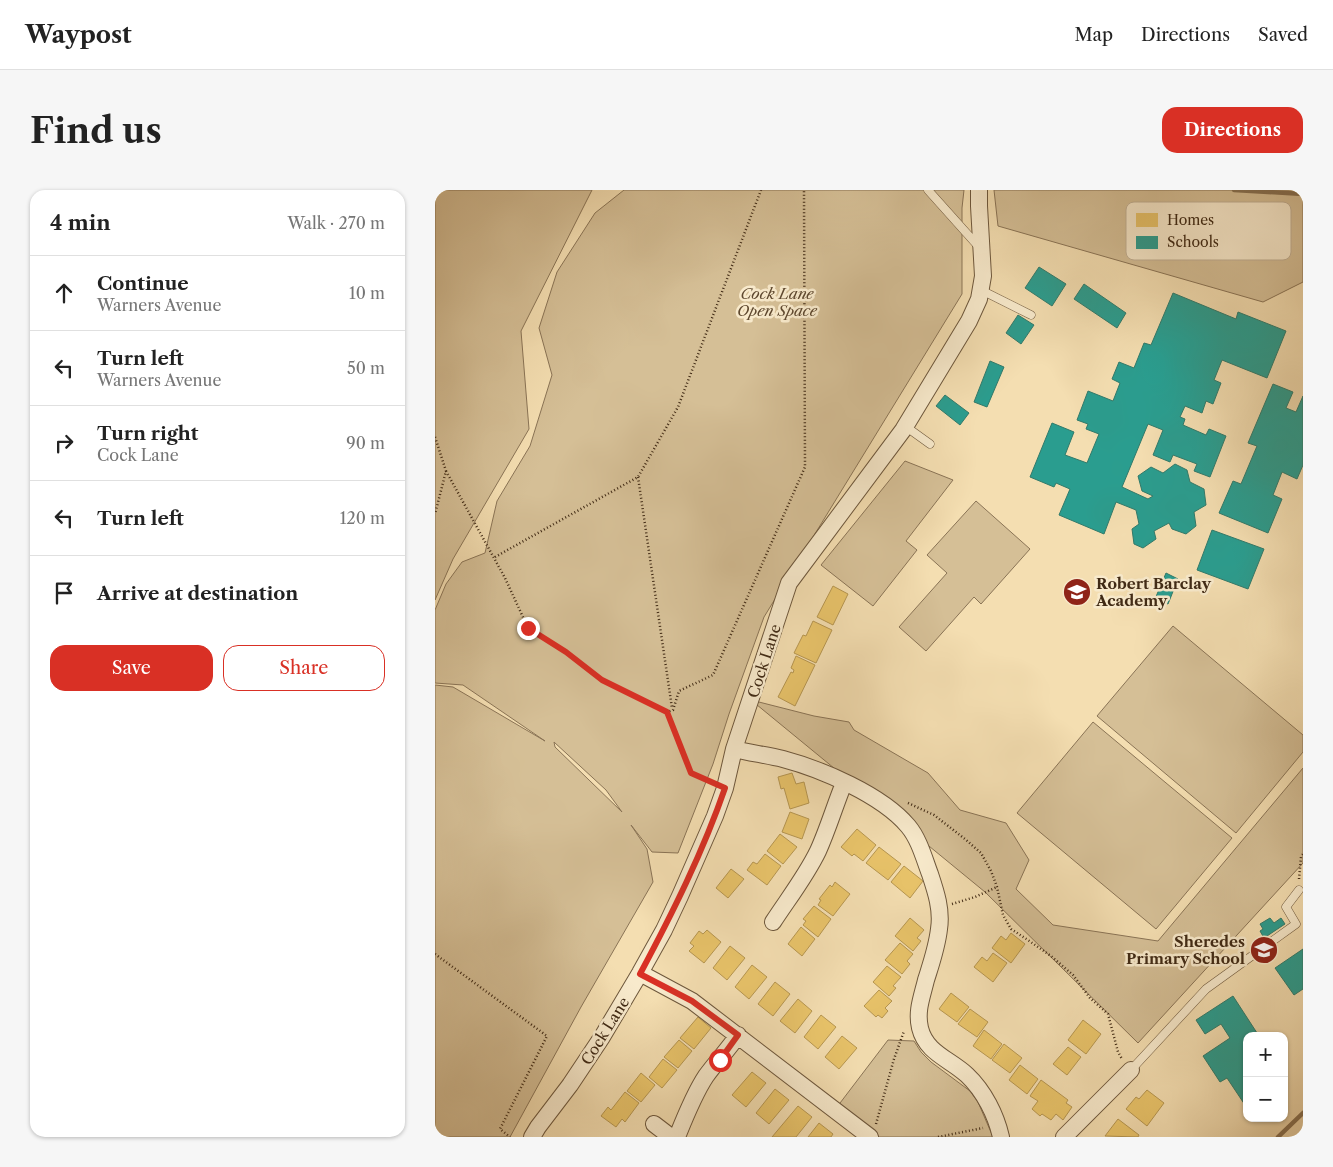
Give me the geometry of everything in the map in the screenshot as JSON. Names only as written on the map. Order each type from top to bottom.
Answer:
[{"type":"street","name":"Cock Lane","points":[[532,1137],[602,1037],[640,974],[680,896],[715,816],[725,788],[734,750],[789,583],[905,426],[969,321],[979,299],[983,276],[979,190]]},
{"type":"street","points":[[734,750],[796,762],[844,782],[888,807],[908,826],[917,839],[931,876],[940,908],[939,932],[919,1002],[919,1026],[925,1042],[974,1082],[986,1100],[1000,1131]]},
{"type":"street","points":[[773,922],[819,849],[844,782]]},
{"type":"street","points":[[640,974],[692,1001],[872,1134]]},
{"type":"street","points":[[677,1137],[706,1076],[726,1053],[738,1035]]},
{"type":"street","points":[[1063,1137],[1131,1070]]},
{"type":"street","points":[[654,1124],[671,1137]]},
{"type":"lane","points":[[928,190],[982,250]]},
{"type":"lane","points":[[981,290],[1031,315]]},
{"type":"lane","points":[[905,426],[930,444]]},
{"type":"lane","points":[[1131,1070],[1206,989],[1295,924],[1286,907],[1299,890]]},
{"type":"path","points":[[495,558],[638,477],[678,407],[761,190]]},
{"type":"path","points":[[673,710],[679,691],[713,675],[805,468],[804,190]]},
{"type":"path","points":[[435,437],[446,471],[495,558],[528,628],[566,652],[602,680],[667,712],[691,773],[725,788]]},
{"type":"path","points":[[435,514],[446,471]]},
{"type":"path","points":[[638,477],[673,710]]},
{"type":"path","points":[[667,712],[673,710]]},
{"type":"path","points":[[908,803],[934,815],[981,854],[991,870],[1003,915],[1011,929],[1036,945],[1073,975],[1091,998],[1108,1014],[1118,1052],[1131,1070]]},
{"type":"path","points":[[1299,890],[1301,857],[1303,854]]},
{"type":"path","points":[[940,908],[975,897],[997,887]]},
{"type":"path","points":[[435,954],[547,1036],[500,1129],[510,1137]]},
{"type":"path","points":[[872,1134],[898,1045],[904,1031],[918,1014]]},
{"type":"path","points":[[938,1137],[1000,1131]]},
{"type":"green space","points":[[435,190],[592,190],[521,331],[529,429],[453,559],[435,600]]},
{"type":"green space","name":"Cock Lane Open Space","points":[[624,190],[964,190],[962,208],[962,294],[764,617],[713,764],[678,853],[652,852],[631,825],[647,849],[653,882],[581,1007],[510,1137],[435,1137],[435,685],[453,687],[545,741],[463,685],[435,683],[435,610],[446,584],[462,562],[485,553],[497,501],[530,446],[552,375],[539,328],[557,272],[595,213]],"holes":[[[554,742],[606,790],[622,812],[555,747]]]},
{"type":"green space","points":[[994,190],[1303,190],[1303,282],[1263,302],[998,226]]},
{"type":"green space","points":[[905,461],[953,480],[906,541],[917,550],[873,606],[821,565]]},
{"type":"green space","points":[[976,501],[1030,549],[981,604],[974,597],[926,651],[899,627],[947,573],[927,555]]},
{"type":"green space","points":[[1173,626],[1303,735],[1303,752],[1236,833],[1097,716]]},
{"type":"green space","points":[[751,700],[814,716],[849,722],[854,730],[928,773],[960,810],[1006,823],[1029,860],[1016,889],[1053,925],[1158,941],[1303,768],[1303,863],[1138,1043],[985,892]]},
{"type":"green space","points":[[1093,722],[1232,838],[1156,929],[1017,813]]},
{"type":"green space","points":[[888,1040],[914,1041],[931,1062],[970,1091],[978,1102],[993,1137],[877,1137],[837,1107]]},
{"type":"building: Homes","points":[[833,586],[848,594],[833,625],[817,617]]},
{"type":"building: Homes","points":[[813,621],[832,630],[816,663],[794,653],[803,635],[806,636]]},
{"type":"building: Homes","points":[[796,656],[815,665],[795,706],[778,697],[791,672],[793,673],[794,670],[791,668]]},
{"type":"building: Homes","points":[[792,773],[796,784],[804,782],[809,803],[790,809],[784,788],[781,789],[778,777]]},
{"type":"building: Homes","points":[[790,812],[809,819],[802,839],[782,832]]},
{"type":"building: Homes","points":[[857,829],[876,845],[863,861],[854,854],[852,856],[841,847]]},
{"type":"building: Homes","points":[[780,834],[797,847],[783,864],[767,851]]},
{"type":"building: Homes","points":[[879,847],[901,864],[888,880],[866,863]]},
{"type":"building: Homes","points":[[765,854],[781,866],[767,885],[747,870],[753,862],[757,864]]},
{"type":"building: Homes","points":[[904,866],[923,881],[910,898],[891,882]]},
{"type":"building: Homes","points":[[731,869],[744,879],[728,898],[716,888]]},
{"type":"building: Homes","points":[[835,882],[850,894],[833,916],[818,905],[821,900],[819,899],[830,885],[832,887]]},
{"type":"building: Homes","points":[[814,906],[831,919],[818,937],[803,925],[806,921],[803,919]]},
{"type":"building: Homes","points":[[910,918],[924,930],[917,938],[921,941],[913,951],[895,936]]},
{"type":"building: Homes","points":[[801,927],[815,939],[802,956],[788,944]]},
{"type":"building: Homes","points":[[707,930],[721,942],[704,963],[689,951],[694,946],[690,943],[699,931],[703,934]]},
{"type":"building: Homes","points":[[1011,933],[1025,944],[1011,963],[992,948],[1001,936],[1006,940]]},
{"type":"building: Homes","points":[[900,943],[913,954],[907,961],[910,964],[902,974],[885,960]]},
{"type":"building: Homes","points":[[730,946],[745,958],[727,980],[713,968]]},
{"type":"building: Homes","points":[[993,953],[1007,963],[993,982],[974,967],[982,957],[987,961]]},
{"type":"building: Homes","points":[[752,965],[767,977],[749,999],[735,987]]},
{"type":"building: Homes","points":[[887,966],[901,977],[893,986],[896,988],[889,996],[873,982]]},
{"type":"building: Homes","points":[[775,982],[790,994],[773,1016],[758,1004]]},
{"type":"building: Homes","points":[[879,990],[892,1001],[885,1008],[888,1011],[882,1018],[878,1015],[876,1017],[864,1006]]},
{"type":"building: Homes","points":[[951,993],[969,1007],[957,1022],[939,1009]]},
{"type":"building: Homes","points":[[798,999],[812,1011],[795,1033],[780,1021]]},
{"type":"building: Homes","points":[[970,1009],[988,1022],[977,1037],[958,1024]]},
{"type":"building: Homes","points":[[821,1015],[836,1027],[818,1049],[804,1037]]},
{"type":"building: Homes","points":[[698,1017],[711,1028],[694,1049],[680,1038]]},
{"type":"building: Homes","points":[[1083,1020],[1101,1034],[1086,1054],[1068,1040]]},
{"type":"building: Homes","points":[[984,1030],[1002,1044],[991,1059],[973,1046]]},
{"type":"building: Homes","points":[[842,1036],[857,1048],[839,1069],[825,1057]]},
{"type":"building: Homes","points":[[679,1040],[692,1051],[678,1068],[664,1057]]},
{"type":"building: Homes","points":[[1004,1044],[1022,1058],[1010,1073],[992,1060]]},
{"type":"building: Homes","points":[[1068,1047],[1081,1057],[1067,1075],[1053,1064]]},
{"type":"building: Homes","points":[[663,1059],[677,1070],[662,1088],[649,1077]]},
{"type":"building: Homes","points":[[1020,1065],[1038,1079],[1027,1094],[1009,1080]]},
{"type":"building: Homes","points":[[752,1072],[766,1083],[746,1107],[732,1095]]},
{"type":"building: Homes","points":[[641,1073],[655,1085],[641,1102],[627,1091]]},
{"type":"building: Homes","points":[[1041,1080],[1068,1100],[1066,1103],[1072,1107],[1063,1120],[1056,1114],[1051,1120],[1042,1114],[1040,1116],[1032,1109],[1038,1101],[1030,1096]]},
{"type":"building: Homes","points":[[775,1089],[789,1100],[769,1124],[756,1113]]},
{"type":"building: Homes","points":[[1147,1090],[1164,1103],[1147,1126],[1126,1109],[1136,1097],[1139,1099]]},
{"type":"building: Homes","points":[[625,1092],[639,1103],[625,1122],[622,1119],[616,1127],[601,1116],[608,1107],[611,1110]]},
{"type":"building: Homes","points":[[798,1106],[812,1117],[796,1137],[772,1137]]},
{"type":"building: Homes","points":[[1118,1119],[1139,1135],[1138,1137],[1105,1136]]},
{"type":"building: Homes","points":[[819,1123],[833,1134],[831,1137],[808,1137]]},
{"type":"building: Schools","points":[[1039,267],[1066,284],[1052,306],[1025,288]]},
{"type":"building: Schools","points":[[1084,284],[1126,313],[1117,328],[1074,299]]},
{"type":"building: Schools","points":[[1173,293],[1236,319],[1238,312],[1286,331],[1267,378],[1222,360],[1214,380],[1221,383],[1213,404],[1206,401],[1202,413],[1185,406],[1180,417],[1185,419],[1183,425],[1206,435],[1209,429],[1226,436],[1210,477],[1194,471],[1197,464],[1173,455],[1170,462],[1153,455],[1163,430],[1148,424],[1122,487],[1148,499],[1153,496],[1142,491],[1138,476],[1151,467],[1163,473],[1175,464],[1187,470],[1190,482],[1204,489],[1206,505],[1194,512],[1196,526],[1186,534],[1172,529],[1169,523],[1154,531],[1156,539],[1143,548],[1134,544],[1132,529],[1139,524],[1136,510],[1116,502],[1104,534],[1059,515],[1070,489],[1056,483],[1054,487],[1030,477],[1052,423],[1074,432],[1065,455],[1087,463],[1099,434],[1086,429],[1088,424],[1077,420],[1088,391],[1113,401],[1120,383],[1112,379],[1119,362],[1134,368],[1144,343],[1151,345]]},
{"type":"building: Schools","points":[[1018,315],[1034,325],[1021,344],[1006,333]]},
{"type":"building: Schools","points":[[990,361],[1004,367],[987,407],[974,402]]},
{"type":"building: Schools","points":[[1273,384],[1293,392],[1286,408],[1296,412],[1303,396],[1303,465],[1297,479],[1282,472],[1273,495],[1282,499],[1268,533],[1219,513],[1233,481],[1241,484],[1257,446],[1248,443]]},
{"type":"building: Schools","points":[[945,395],[969,413],[960,425],[936,406]]},
{"type":"building: Schools","points":[[1212,530],[1264,549],[1248,589],[1197,570]]},
{"type":"building: Schools","points":[[1166,573],[1178,579],[1168,604],[1155,599]]},
{"type":"building: Schools","points":[[1270,918],[1274,923],[1281,918],[1285,924],[1264,938],[1260,931],[1263,929],[1260,924]]},
{"type":"building: Schools","points":[[1303,949],[1303,989],[1294,995],[1275,968]]},
{"type":"building: Schools","points":[[1233,996],[1256,1032],[1243,1032],[1243,1102],[1227,1078],[1220,1082],[1203,1056],[1230,1038],[1221,1024],[1205,1034],[1196,1020]]},
{"type":"waterway","points":[[1234,190],[1303,194]]},
{"type":"waterway","points":[[1278,1137],[1303,1113]]},
{"type":"place","name":"Robert Barclay Academy","points":[[1077,592]]},
{"type":"place","name":"Sheredes Primary School","points":[[1264,950]]},
{"type":"route","points":[[528,628],[566,652],[602,680],[667,712],[691,773],[725,788],[715,816],[680,896],[640,974],[692,1001],[738,1035],[720,1060]]}]
